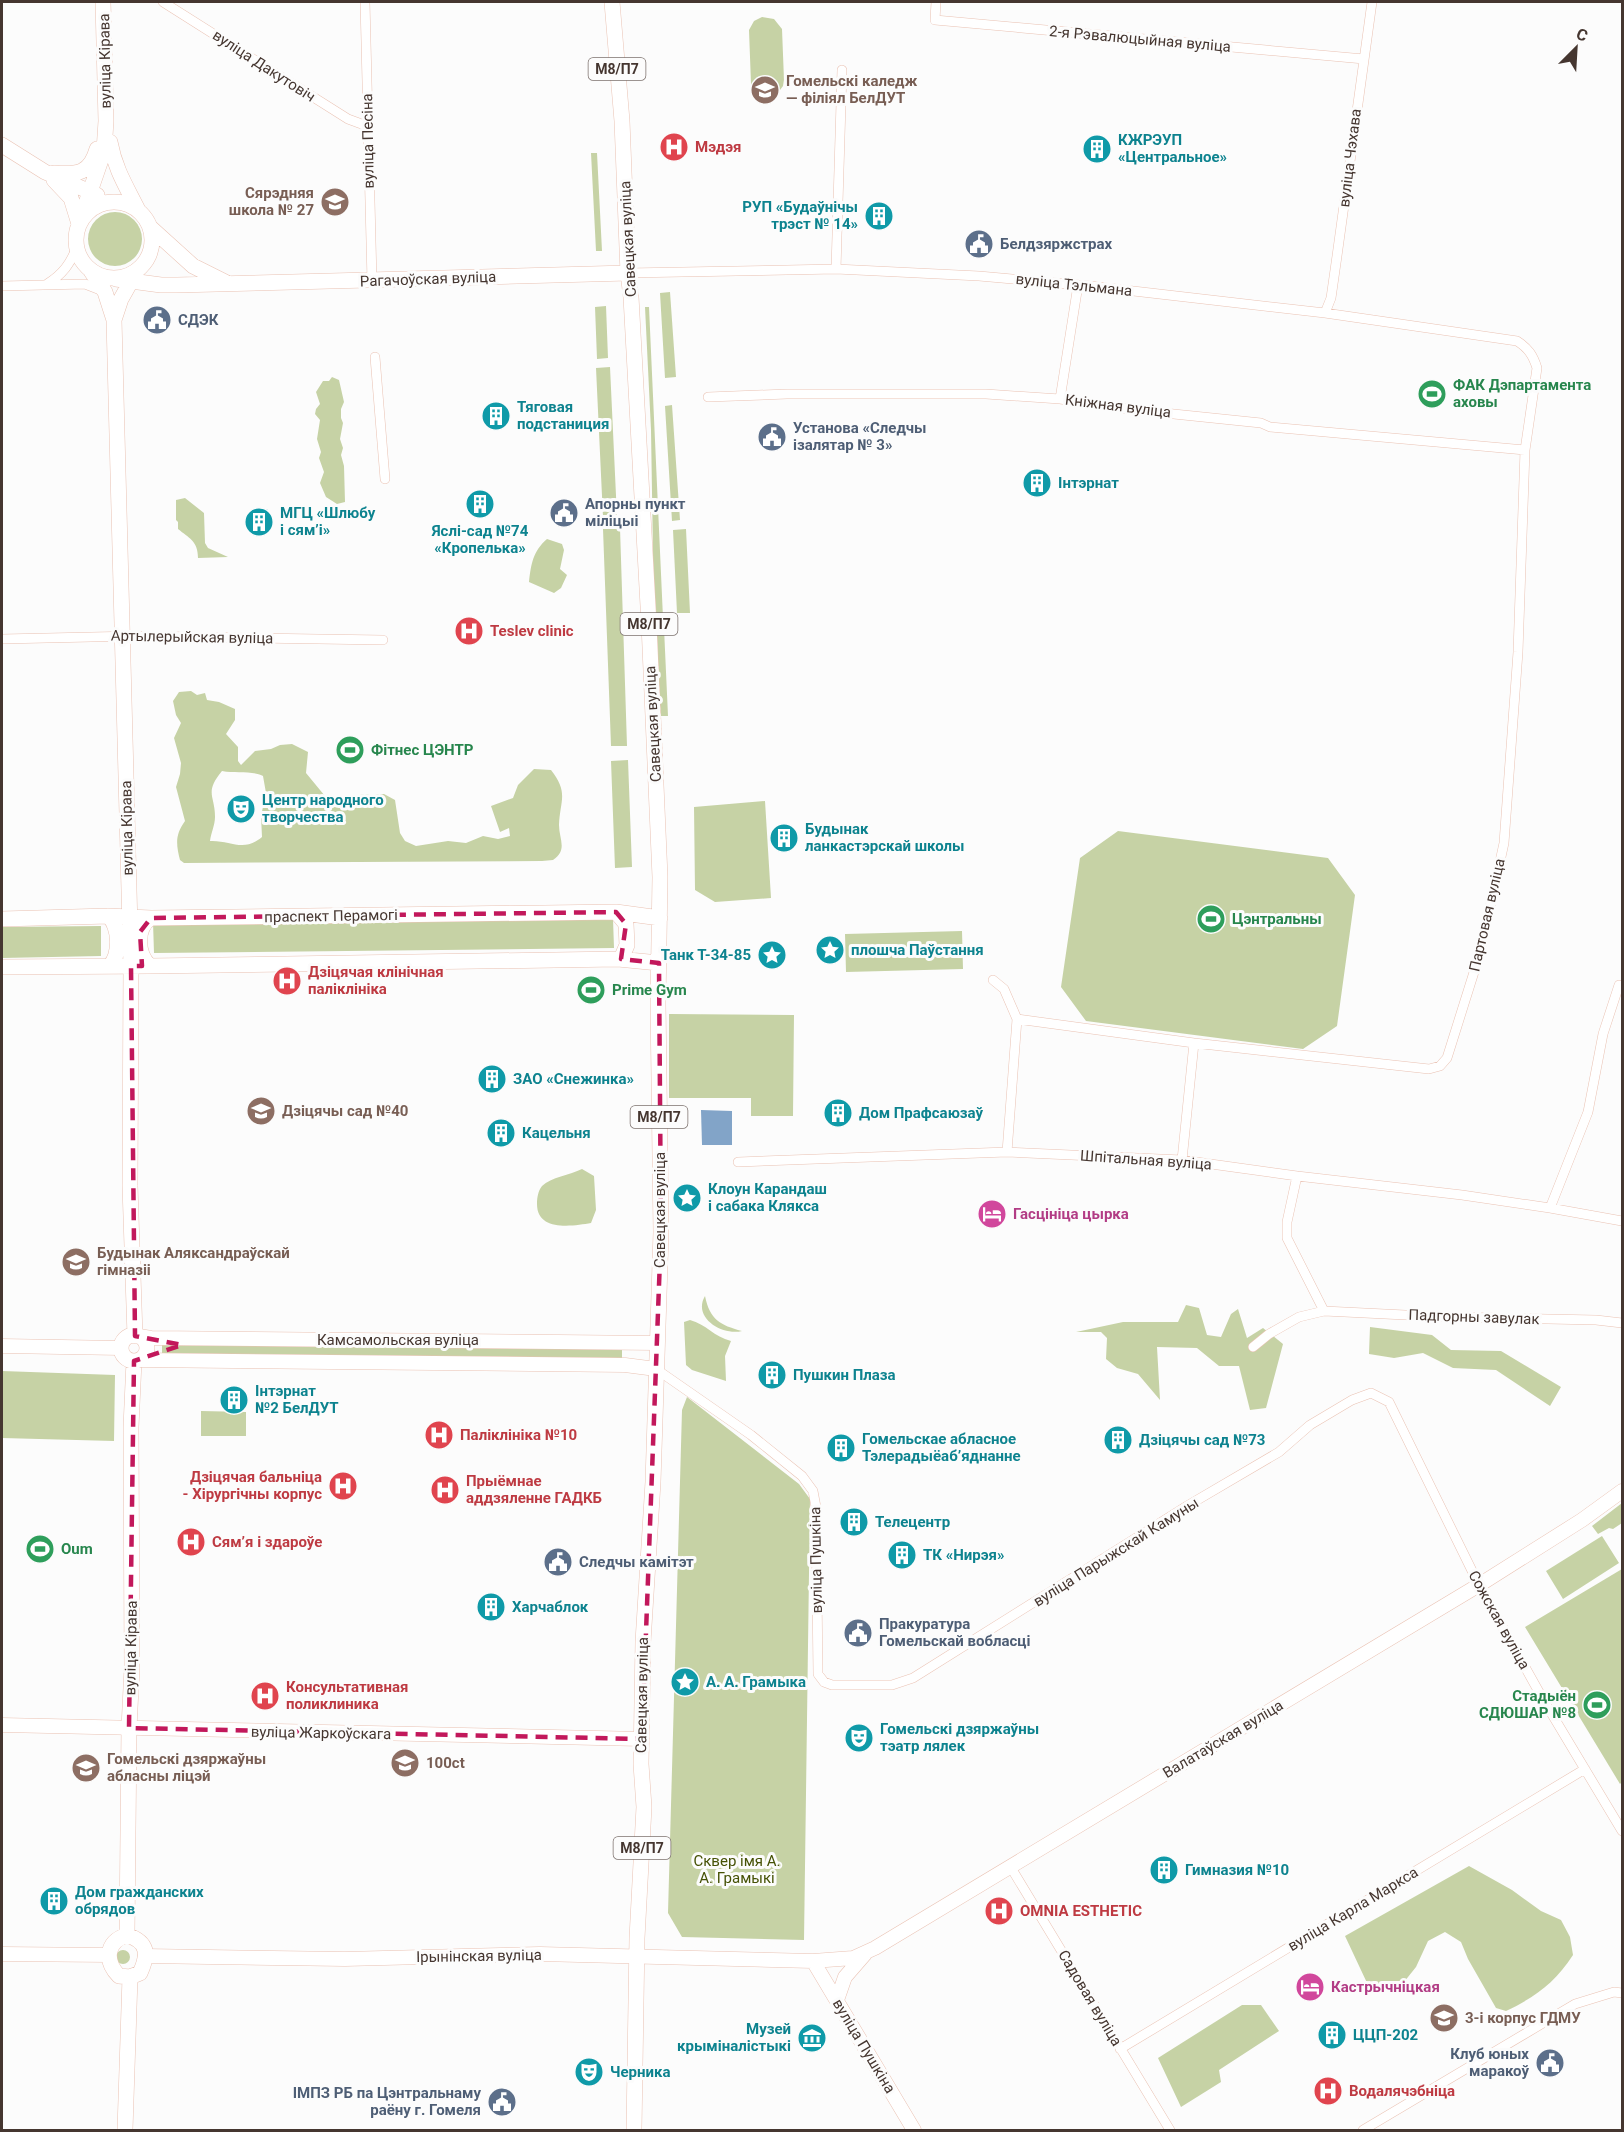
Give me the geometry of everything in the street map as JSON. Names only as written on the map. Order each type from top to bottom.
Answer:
[{"type":"main road","name":"вуліца Кірава","points":[[79,224],[103,159],[106,121],[103,2]]},
{"type":"main road","name":"Савецкая вуліца","points":[[612,2],[622,121],[628,273],[650,635],[660,918],[661,1232],[653,1482],[643,1642],[644,1807],[637,1957],[634,2130]]},
{"type":"main road","name":"вуліца Кірава","points":[[106,121],[114,163],[138,210]]},
{"type":"main road","points":[[45,172],[70,174],[88,168],[94,159],[106,121]]},
{"type":"main road","points":[[2,145],[45,172],[111,202]]},
{"type":"main road","points":[[45,172],[71,198],[79,224]]},
{"type":"main road","points":[[111,202],[125,203],[138,210],[146,218],[151,228],[152,247],[144,265],[128,277],[88,278],[76,247],[79,224],[87,213],[98,205],[111,202]]},
{"type":"main road","name":"Рагачоўская вуліца","points":[[151,228],[193,266],[227,284]]},
{"type":"main road","name":"Рагачоўская вуліца","points":[[128,277],[161,285],[628,273]]},
{"type":"main road","name":"вуліца Кірава","points":[[128,277],[116,314],[131,966],[130,1186],[137,1336]]},
{"type":"main road","name":"вуліца Кірава","points":[[88,278],[105,292],[116,314]]},
{"type":"main road","points":[[116,314],[130,297],[161,285]]},
{"type":"main road","points":[[616,912],[626,924],[627,945],[621,959]]},
{"type":"main road","name":"праспект Перамогі","points":[[2,920],[108,916],[151,918],[616,912],[660,918]]},
{"type":"main road","points":[[108,916],[116,925],[117,956],[109,966]]},
{"type":"main road","points":[[150,966],[141,954],[140,932],[142,925],[151,918]]},
{"type":"main road","points":[[2,967],[621,959],[659,963]]},
{"type":"main road","points":[[137,1336],[147,1346],[145,1354],[137,1360],[124,1356],[121,1348],[127,1338],[137,1336]]},
{"type":"main road","name":"вуліца Кірава","points":[[127,1935],[129,1728],[132,1668],[130,1427],[137,1360]]},
{"type":"main road","points":[[127,1935],[138,1939],[144,1946],[145,1956],[140,1973],[130,1977],[119,1976],[111,1968],[109,1954],[118,1938],[127,1935]]},
{"type":"main road","points":[[124,2130],[130,1977]]},
{"type":"street","name":"вуліца Дакутовіч","points":[[163,2],[348,119],[367,126]]},
{"type":"street","name":"вуліца Песіна","points":[[365,2],[372,281]]},
{"type":"street","name":"2-я Рэвалюцыйная вуліца","points":[[936,2],[935,20],[1364,59]]},
{"type":"street","name":"вуліца Чэхава","points":[[1325,313],[1331,298],[1372,2]]},
{"type":"street","points":[[837,269],[842,70]]},
{"type":"street","points":[[47,284],[69,266],[76,247]]},
{"type":"street","name":"вуліца Тэльмана","points":[[628,273],[837,269],[979,276],[1325,313],[1517,341]]},
{"type":"street","points":[[2,286],[47,284],[88,278]]},
{"type":"street","points":[[1060,399],[1078,285]]},
{"type":"street","name":"Партовая вуліца","points":[[1017,1019],[1194,1043],[1429,1070],[1440,1066],[1447,1058],[1480,953],[1504,843],[1518,652],[1525,450],[1536,368],[1534,358],[1527,347],[1517,341]]},
{"type":"street","points":[[375,357],[385,479]]},
{"type":"street","name":"Кніжная вуліца","points":[[708,397],[946,394],[1060,399],[1135,410],[1261,423],[1270,427],[1525,450]]},
{"type":"street","name":"Артылерыйская вуліца","points":[[2,639],[123,636],[383,640]]},
{"type":"street","points":[[993,980],[1004,989],[1017,1019],[1007,1152]]},
{"type":"street","points":[[1550,1208],[1588,1112],[1603,1034],[1619,985]]},
{"type":"street","points":[[1182,1160],[1194,1043]]},
{"type":"street","name":"Шпітальная вуліца","points":[[738,1162],[1007,1152],[1182,1160],[1550,1208],[1623,1221]]},
{"type":"street","points":[[1296,1176],[1287,1222],[1287,1238],[1324,1311]]},
{"type":"street","name":"Падгорны завулак","points":[[1253,1347],[1269,1334],[1299,1317],[1324,1311],[1596,1320],[1623,1323]]},
{"type":"street","name":"Камсамольская вуліца","points":[[137,1336],[151,1338],[657,1343]]},
{"type":"street","points":[[352,1340],[353,1362]]},
{"type":"street","points":[[625,1342],[625,1365]]},
{"type":"street","name":"вуліца Пушкіна","points":[[657,1343],[665,1367],[680,1385]]},
{"type":"street","points":[[2,1346],[121,1348]]},
{"type":"street","name":"Камсамольская вуліца","points":[[137,1360],[625,1365],[656,1369]]},
{"type":"street","name":"вуліца Пушкіна","points":[[656,1369],[779,1456],[802,1476],[813,1491],[816,1507],[818,1674],[824,1682],[832,1685]]},
{"type":"street","name":"вуліца Парыжскай Камуны","points":[[832,1685],[892,1685],[913,1678],[1187,1506],[1279,1452],[1310,1425],[1352,1400],[1371,1392],[1389,1402]]},
{"type":"street","name":"Сожская вуліца","points":[[1389,1402],[1479,1585],[1544,1701],[1623,1831]]},
{"type":"street","name":"Валатаўская вуліца","points":[[813,1961],[853,1958],[866,1953],[1479,1585],[1582,1521],[1623,1491]]},
{"type":"street","name":"вуліца Жаркоўскага","points":[[2,1725],[642,1739]]},
{"type":"street","name":"вуліца Карла Маркса","points":[[1120,2049],[1586,1769]]},
{"type":"street","name":"Садовая вуліца","points":[[1010,1866],[1170,2130]]},
{"type":"street","points":[[837,2000],[845,1977],[866,1953]]},
{"type":"street","points":[[2,1954],[109,1954]]},
{"type":"street","name":"Ірынінская вуліца","points":[[145,1956],[345,1959],[540,1954],[813,1961]]},
{"type":"street","name":"вуліца Пушкіна","points":[[813,1961],[914,2130]]},
{"type":"street","points":[[1364,2130],[1575,2004],[1605,1994],[1623,1993]]},
{"type":"highlighted area","points":[[616,912],[626,924],[621,959],[659,963],[661,1232],[642,1739],[129,1728],[134,1361],[182,1345],[135,1336],[131,966],[142,966],[140,932],[151,918]]},
{"type":"green space","points":[[762,17],[774,19],[782,29],[784,80],[777,94],[765,96],[756,92],[751,84],[749,30],[754,21]]},
{"type":"green space","points":[[591,153],[597,153],[602,251],[596,251]]},
{"type":"green space","points":[[115,212],[125,214],[134,220],[140,229],[142,239],[140,249],[134,258],[125,264],[115,266],[105,264],[96,258],[90,249],[88,239],[90,229],[96,220],[105,214]]},
{"type":"green space","points":[[670,292],[676,377],[665,378],[660,293]]},
{"type":"green space","points":[[606,306],[608,358],[597,359],[595,307]]},
{"type":"green space","points":[[645,307],[649,307],[663,618],[654,617],[651,430]]},
{"type":"green space","points":[[610,367],[617,517],[603,517],[596,368]]},
{"type":"green space","points":[[332,377],[339,380],[344,402],[341,409],[343,423],[340,439],[343,448],[341,455],[344,466],[345,502],[337,504],[326,497],[320,483],[324,472],[319,458],[321,452],[317,439],[320,420],[315,414],[320,404],[316,392],[323,381],[329,381]]},
{"type":"green space","points":[[672,405],[680,520],[672,521],[665,406]]},
{"type":"green space","points":[[185,498],[204,513],[205,543],[208,548],[228,557],[198,558],[195,544],[178,529],[176,520],[176,500]]},
{"type":"green space","points":[[620,528],[627,746],[611,746],[603,529]]},
{"type":"green space","points":[[686,529],[690,613],[677,613],[673,530]]},
{"type":"green space","points":[[547,539],[562,544],[564,550],[560,569],[567,575],[561,588],[554,593],[529,582],[534,558]]},
{"type":"green space","points":[[656,628],[664,628],[668,716],[659,716]]},
{"type":"green space","points":[[191,691],[197,695],[205,693],[207,700],[235,709],[235,720],[226,734],[238,747],[238,761],[241,765],[255,751],[292,744],[308,752],[306,773],[334,807],[349,795],[384,794],[395,800],[400,833],[405,841],[416,846],[448,841],[466,843],[483,836],[498,839],[510,836],[509,828],[500,832],[491,806],[513,798],[518,785],[534,769],[551,770],[562,791],[559,825],[562,844],[560,852],[553,860],[542,861],[184,863],[180,860],[177,844],[179,831],[185,821],[176,787],[181,763],[174,738],[181,723],[176,715],[173,701],[179,692]],"holes":[[[222,771],[254,773],[263,776],[266,793],[261,816],[262,837],[255,842],[237,845],[210,841],[215,817],[213,784]]]},
{"type":"green space","points":[[628,760],[632,867],[615,868],[611,761]]},
{"type":"green space","points":[[765,801],[771,898],[715,902],[695,890],[694,807]]},
{"type":"green space","name":"Цэнтральны","points":[[1118,831],[1328,858],[1355,895],[1337,1026],[1303,1049],[1086,1021],[1061,987],[1080,858]]},
{"type":"green space","points":[[613,919],[614,948],[154,953],[153,922]]},
{"type":"green space","points":[[101,926],[101,956],[2,958],[2,927]]},
{"type":"green space","points":[[962,931],[963,969],[846,972],[845,934]]},
{"type":"green space","points":[[669,1014],[794,1015],[793,1116],[751,1116],[751,1098],[669,1098]]},
{"type":"green space","points":[[582,1169],[594,1176],[596,1210],[591,1223],[566,1226],[549,1223],[543,1219],[537,1204],[542,1186],[550,1180]]},
{"type":"green space","points":[[705,1296],[710,1311],[717,1320],[742,1331],[726,1331],[712,1324],[703,1311],[702,1304]]},
{"type":"green space","points":[[1186,1305],[1199,1308],[1207,1335],[1221,1337],[1231,1314],[1238,1309],[1247,1338],[1263,1328],[1283,1344],[1266,1408],[1250,1410],[1239,1366],[1219,1366],[1197,1348],[1157,1347],[1160,1400],[1138,1374],[1117,1368],[1106,1359],[1107,1338],[1101,1332],[1076,1332],[1123,1322],[1178,1322]]},
{"type":"green space","points":[[690,1320],[731,1341],[725,1356],[726,1381],[692,1370],[686,1365],[684,1322]]},
{"type":"green space","points":[[1370,1327],[1432,1335],[1451,1350],[1501,1351],[1561,1387],[1550,1406],[1496,1370],[1453,1368],[1423,1353],[1394,1358],[1369,1354]]},
{"type":"green space","points":[[162,1345],[622,1347],[622,1358],[162,1356]]},
{"type":"green space","points":[[2,1371],[115,1375],[114,1441],[2,1438]]},
{"type":"green space","name":"Сквер імя А. А. Грамыкі","points":[[687,1397],[799,1484],[810,1499],[804,1940],[682,1937],[668,1913],[682,1410]]},
{"type":"green space","points":[[201,1411],[246,1412],[246,1436],[201,1436]]},
{"type":"green space","points":[[1622,1503],[1622,1523],[1598,1534],[1592,1526]]},
{"type":"green space","points":[[1602,1536],[1619,1563],[1563,1599],[1546,1571]]},
{"type":"green space","name":"Стадыён СДЮШАР №8","points":[[1622,1569],[1622,1782],[1620,1784],[1525,1627]]},
{"type":"green space","points":[[1469,1866],[1512,1890],[1541,1911],[1561,1920],[1570,1937],[1573,1955],[1559,1974],[1535,1995],[1516,2006],[1506,2011],[1496,2008],[1461,1942],[1445,1932],[1428,1941],[1416,1967],[1404,1982],[1390,1985],[1368,1985],[1345,1936]]},
{"type":"green space","points":[[123,1950],[128,1952],[130,1957],[128,1962],[123,1964],[118,1962],[116,1957],[118,1952]]},
{"type":"green space","points":[[1242,2005],[1261,2005],[1279,2031],[1219,2070],[1221,2082],[1181,2107],[1158,2058]]},
{"type":"water","points":[[701,1110],[732,1111],[732,1145],[702,1145]]},
{"type":"place","name":"Гомельскі каледж — філіял БелДУТ","points":[[765,90]]},
{"type":"place","name":"Мэдэя","points":[[674,147]]},
{"type":"place","name":"КЖРЭУП «Центральное»","points":[[1097,149]]},
{"type":"place","name":"Сярэдняя школа № 27","points":[[335,202]]},
{"type":"place","name":"РУП «Будаўнічы трэст № 14»","points":[[879,216]]},
{"type":"place","name":"Белдзяржстрах","points":[[979,244]]},
{"type":"place","name":"СДЭК","points":[[157,320]]},
{"type":"place","name":"ФАК Дэпартамента аховы","points":[[1432,394]]},
{"type":"place","name":"Тяговая подстаниция","points":[[496,416]]},
{"type":"place","name":"Установа «Следчы ізалятар № 3»","points":[[772,437]]},
{"type":"place","name":"Інтэрнат","points":[[1037,483]]},
{"type":"place","name":"Яслі-сад №74 «Кропелька»","points":[[480,504]]},
{"type":"place","name":"Апорны пункт міліцыі","points":[[564,513]]},
{"type":"place","name":"МГЦ «Шлюбу і сямʼі»","points":[[259,522]]},
{"type":"place","name":"Teslev clinic","points":[[469,631]]},
{"type":"place","name":"Фітнес ЦЭНТР","points":[[350,750]]},
{"type":"place","name":"Центр народного творчества","points":[[241,809]]},
{"type":"place","name":"Будынак ланкастэрскай школы","points":[[784,838]]},
{"type":"place","name":"Цэнтральны","points":[[1211,919]]},
{"type":"place","name":"плошча Паўстання","points":[[830,950]]},
{"type":"place","name":"Танк Т-34-85","points":[[772,955]]},
{"type":"place","name":"Дзіцячая клінічная паліклініка","points":[[287,981]]},
{"type":"place","name":"Prime Gym","points":[[591,990]]},
{"type":"place","name":"ЗАО «Снежинка»","points":[[492,1079]]},
{"type":"place","name":"Дзіцячы сад №40","points":[[261,1111]]},
{"type":"place","name":"Дом Прафсаюзаў","points":[[838,1113]]},
{"type":"place","name":"Кацельня","points":[[501,1133]]},
{"type":"place","name":"Клоун Карандаш і сабака Клякса","points":[[687,1198]]},
{"type":"place","name":"Гасцініца цырка","points":[[992,1214]]},
{"type":"place","name":"Будынак Аляксандраўскай гімназіі","points":[[76,1262]]},
{"type":"place","name":"Пушкин Плаза","points":[[772,1375]]},
{"type":"place","name":"Інтэрнат №2 БелДУТ","points":[[234,1400]]},
{"type":"place","name":"Паліклініка №10","points":[[439,1435]]},
{"type":"place","name":"Дзіцячы сад №73","points":[[1118,1440]]},
{"type":"place","name":"Гомельскае абласное Тэлерадыёабʼяднанне","points":[[841,1448]]},
{"type":"place","name":"Дзіцячая бальніца - Хірургічны корпус","points":[[343,1486]]},
{"type":"place","name":"Прыёмнае аддзяленне ГАДКБ","points":[[445,1490]]},
{"type":"place","name":"Телецентр","points":[[854,1522]]},
{"type":"place","name":"Сямʼя і здароўе","points":[[191,1542]]},
{"type":"place","name":"Oum","points":[[40,1549]]},
{"type":"place","name":"ТК «Нирэя»","points":[[902,1555]]},
{"type":"place","name":"Следчы камітэт","points":[[558,1562]]},
{"type":"place","name":"Харчаблок","points":[[491,1607]]},
{"type":"place","name":"Пракуратура Гомельскай вобласці","points":[[858,1633]]},
{"type":"place","name":"А. А. Грамыка","points":[[685,1682]]},
{"type":"place","name":"Консультативная поликлиника","points":[[265,1696]]},
{"type":"place","name":"Стадыён СДЮШАР №8","points":[[1597,1705]]},
{"type":"place","name":"Гомельскі дзяржаўны тэатр лялек","points":[[859,1738]]},
{"type":"place","name":"100ct","points":[[405,1763]]},
{"type":"place","name":"Гомельскі дзяржаўны абласны ліцэй","points":[[86,1768]]},
{"type":"place","name":"Гимназия №10","points":[[1164,1870]]},
{"type":"place","name":"Дом гражданских обрядов","points":[[54,1901]]},
{"type":"place","name":"OMNIA ESTHETIC","points":[[999,1911]]},
{"type":"place","name":"Кастрычніцкая","points":[[1310,1987]]},
{"type":"place","name":"3-і корпус ГДМУ","points":[[1444,2018]]},
{"type":"place","name":"ЦЦП-202","points":[[1332,2035]]},
{"type":"place","name":"Музей крыміналістыкі","points":[[812,2038]]},
{"type":"place","name":"Клуб юных маракоў","points":[[1550,2063]]},
{"type":"place","name":"Черника","points":[[589,2072]]},
{"type":"place","name":"Водалячэбніца","points":[[1328,2091]]},
{"type":"place","name":"ІМПЗ РБ па Цэнтральнаму раёну г. Гомеля","points":[[502,2102]]}]
